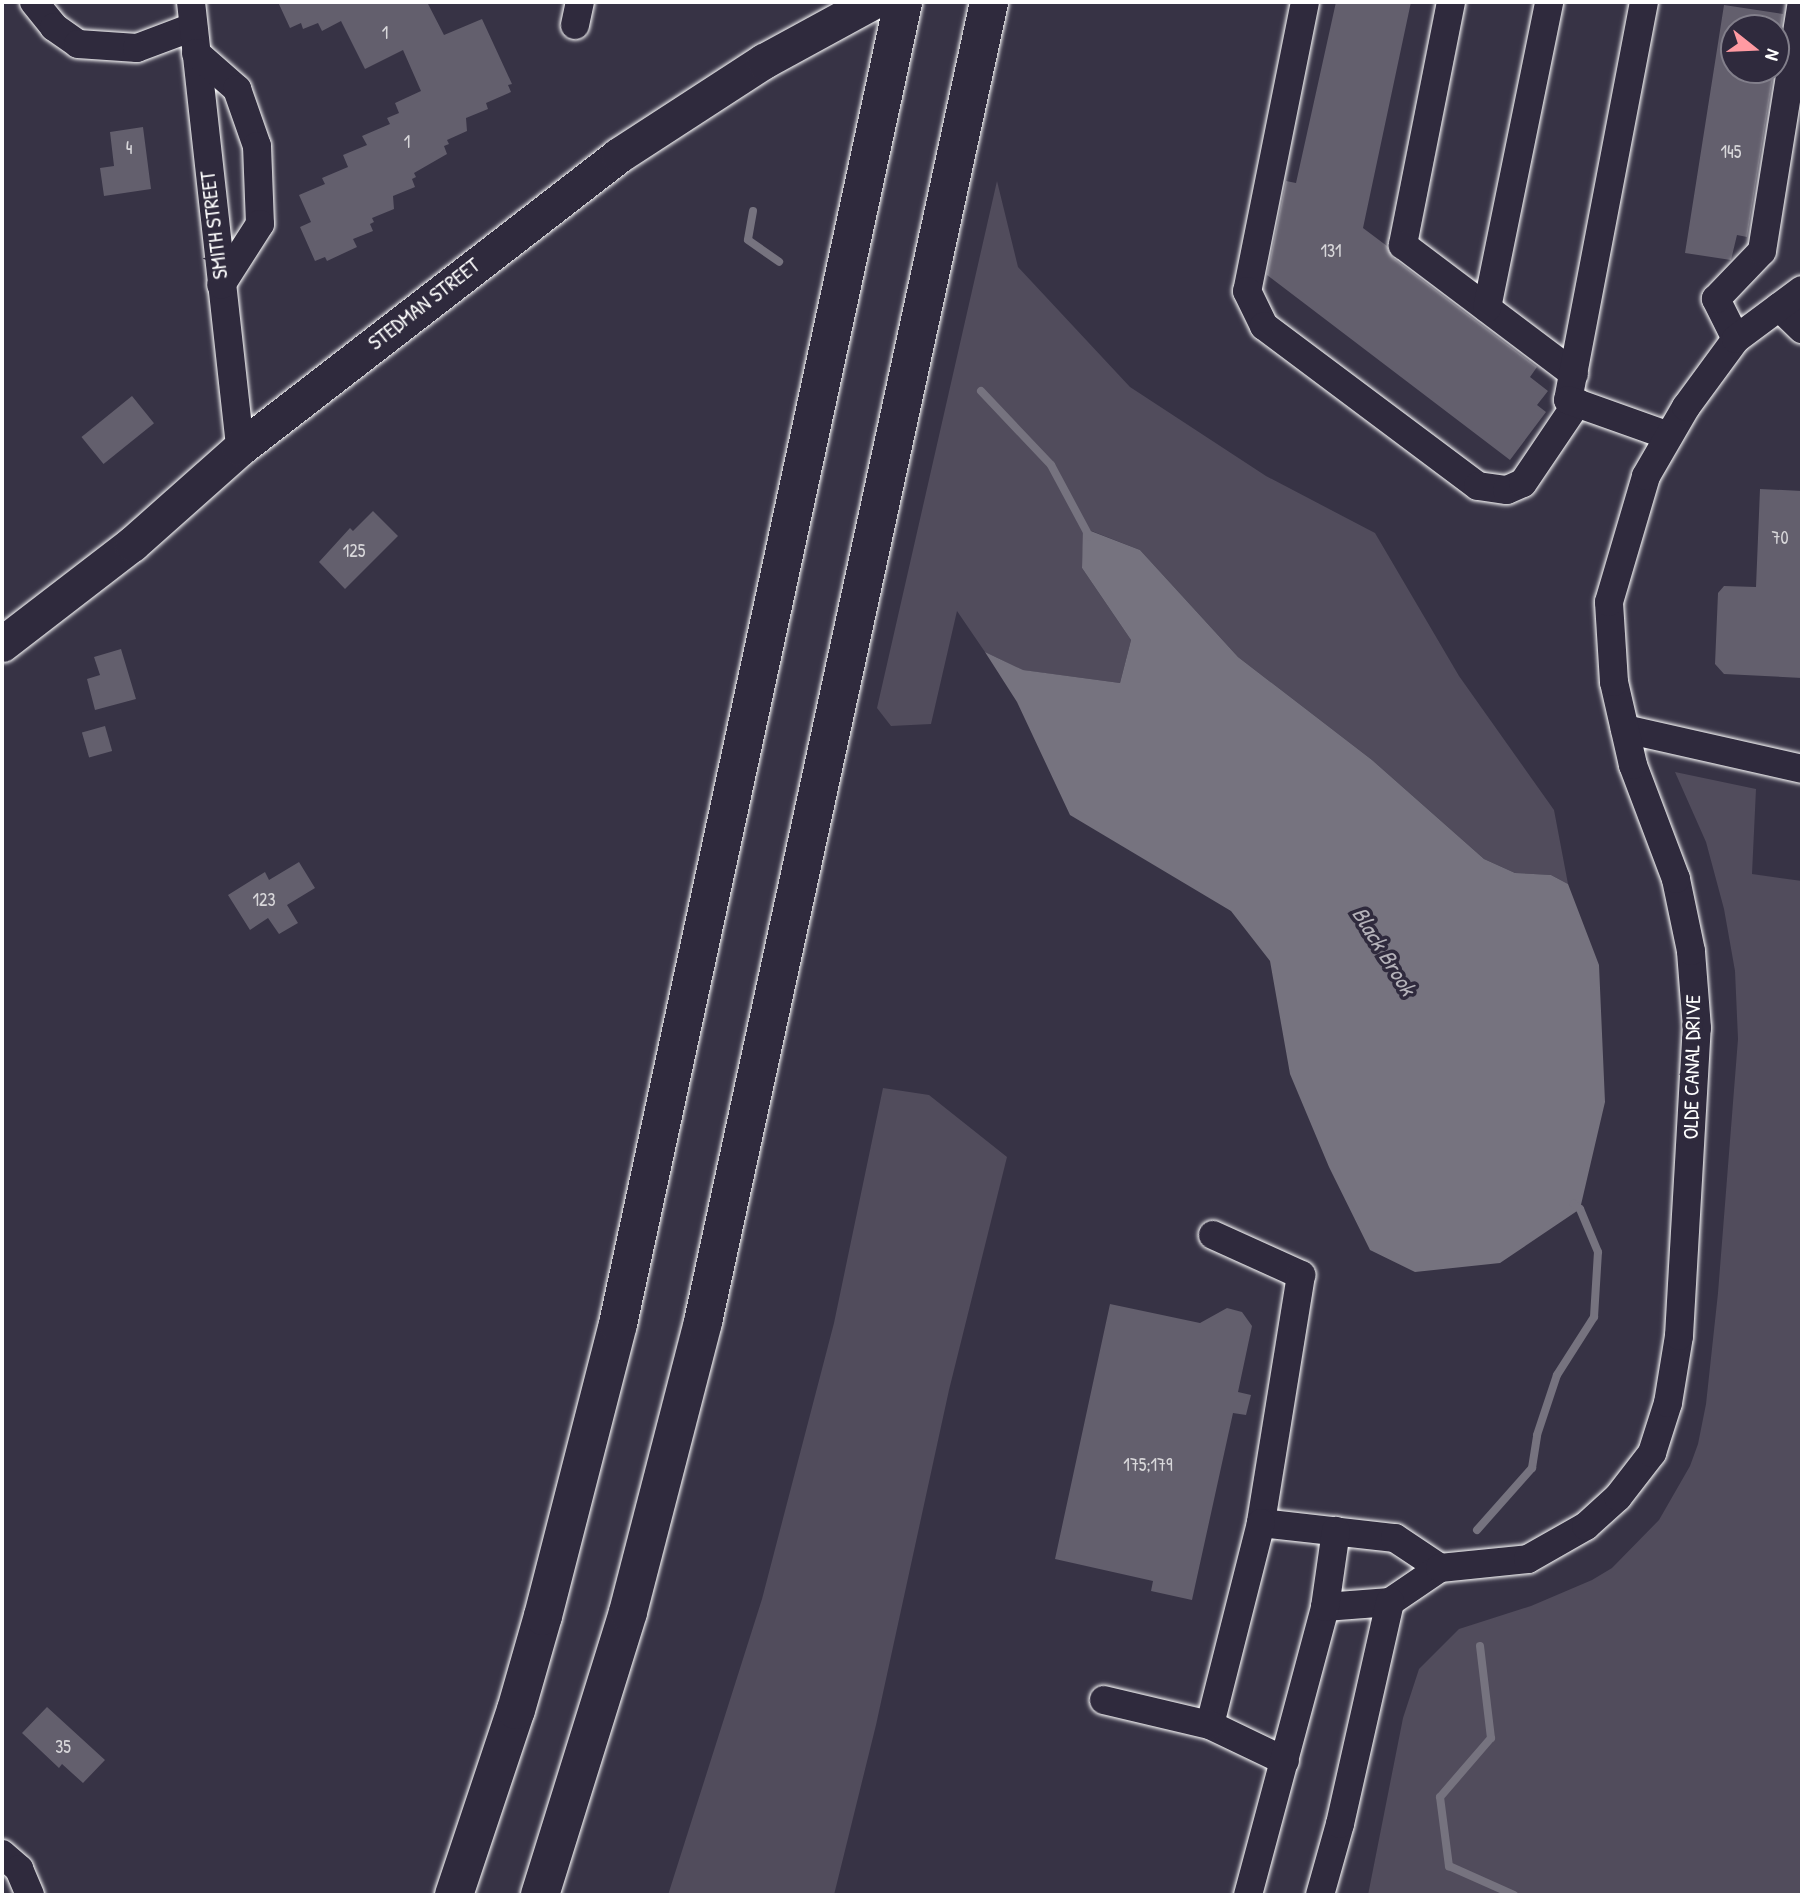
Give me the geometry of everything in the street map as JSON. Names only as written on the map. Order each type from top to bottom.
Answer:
[{"type":"highway","points":[[454,1895],[516,1710],[618,1324],[903,2]]},
{"type":"highway","points":[[540,1895],[628,1612],[703,1322],[989,2]]},
{"type":"main road","name":"STEDMAN STREET","points":[[2,644],[132,544],[240,448],[619,155],[716,89],[814,31],[872,2]]},
{"type":"street","points":[[34,2],[54,27],[78,44],[137,48],[193,27],[237,89],[257,146],[260,224],[221,285]]},
{"type":"street","points":[[1305,2],[1247,291],[1264,326],[1478,486],[1507,490],[1523,483],[1577,403]]},
{"type":"street","points":[[1451,2],[1403,245],[1573,374]]},
{"type":"street","points":[[1487,308],[1549,2]]},
{"type":"street","points":[[1644,2],[1568,400],[1669,436]]},
{"type":"street","points":[[1736,339],[1716,299],[1762,251],[1802,2]]},
{"type":"street","name":"SMITH STREET","points":[[193,27],[240,448]]},
{"type":"street","name":"OLDE CANAL DRIVE","points":[[1440,1568],[1528,1559],[1586,1526],[1618,1497],[1652,1453],[1668,1403],[1679,1336],[1697,1028],[1692,951],[1676,879],[1633,765],[1614,682],[1609,602],[1646,476],[1686,407],[1736,339],[1802,290]]},
{"type":"street","points":[[1779,307],[1802,329]]},
{"type":"street","points":[[1625,729],[1802,769]]},
{"type":"street","points":[[1210,1725],[1261,1523],[1301,1275],[1213,1235]]},
{"type":"street","points":[[1261,1523],[1395,1538],[1440,1568],[1390,1602],[1325,1607]]},
{"type":"street","points":[[1248,1895],[1325,1607],[1336,1531]]},
{"type":"street","points":[[1320,1895],[1390,1602]]},
{"type":"street","points":[[1104,1700],[1210,1725],[1285,1761]]},
{"type":"street","points":[[2,1854],[26,1879],[30,1895]]},
{"type":"shaded area","points":[[997,181],[1018,267],[1130,387],[1266,476],[1375,533],[1459,676],[1554,810],[1568,884],[1551,875],[1515,873],[1484,859],[1372,760],[1238,657],[1140,550],[1084,528],[1082,568],[1131,640],[1120,683],[1022,670],[985,652],[957,611],[931,724],[891,726],[877,708]]},
{"type":"shaded area","points":[[1675,772],[1756,789],[1752,874],[1802,881],[1802,1895],[1368,1895],[1403,1718],[1419,1669],[1459,1629],[1531,1606],[1592,1580],[1612,1568],[1659,1520],[1690,1466],[1698,1444],[1706,1404],[1718,1293],[1738,1039],[1735,971],[1724,909],[1706,842]]},
{"type":"shaded area","points":[[883,1088],[929,1095],[1007,1157],[949,1390],[876,1725],[834,1895],[668,1895],[762,1599],[834,1323]]},
{"type":"water","points":[[1083,528],[1140,550],[1238,657],[1372,760],[1484,859],[1515,873],[1551,875],[1568,884],[1599,965],[1605,1102],[1580,1209],[1500,1263],[1415,1272],[1370,1250],[1329,1167],[1290,1074],[1270,961],[1231,911],[1070,815],[1017,702],[985,652],[1023,670],[1120,683],[1131,640],[1082,568]]},
{"type":"building","points":[[278,2],[427,2],[444,35],[482,19],[512,84],[508,85],[511,92],[486,103],[488,109],[466,118],[467,131],[447,140],[449,144],[444,146],[447,154],[414,173],[416,177],[412,179],[415,187],[393,196],[394,209],[372,218],[374,222],[370,224],[373,231],[353,239],[357,247],[327,261],[325,257],[315,261],[300,227],[311,222],[299,195],[325,184],[322,178],[348,167],[343,155],[367,145],[362,136],[390,124],[387,118],[399,113],[395,103],[421,91],[403,50],[365,69],[341,21],[322,31],[318,23],[303,29],[301,23],[290,28]]},
{"type":"building","points":[[1336,2],[1411,2],[1363,228],[1387,246],[1393,258],[1537,367],[1530,377],[1548,391],[1537,405],[1546,412],[1510,460],[1267,275],[1286,181],[1296,183]]},
{"type":"building","points":[[1724,5],[1783,14],[1723,14]]},
{"type":"building","points":[[1720,30],[1720,84],[1772,84],[1747,237],[1737,235],[1731,260],[1685,253]]},
{"type":"building","points":[[143,127],[151,189],[104,196],[100,168],[114,166],[110,132]]},
{"type":"building","points":[[132,396],[154,423],[104,464],[81,437]]},
{"type":"building","points":[[1760,489],[1802,491],[1802,678],[1724,674],[1715,664],[1718,593],[1724,586],[1756,587]]},
{"type":"building","points":[[373,511],[398,536],[345,589],[319,562],[350,528],[353,531]]},
{"type":"building","points":[[121,649],[136,699],[95,710],[87,679],[100,675],[94,657]]},
{"type":"building","points":[[105,726],[112,751],[89,758],[82,733]]},
{"type":"building","points":[[299,862],[315,888],[287,905],[298,923],[279,934],[268,918],[250,930],[228,895],[265,872],[269,880]]},
{"type":"building","points":[[1110,1304],[1200,1323],[1227,1308],[1242,1312],[1252,1326],[1238,1392],[1251,1395],[1246,1415],[1233,1413],[1192,1600],[1151,1591],[1153,1581],[1055,1559]]},
{"type":"building","points":[[47,1707],[105,1760],[83,1783],[62,1764],[59,1768],[22,1733]]},
{"type":"waterway","name":"Black Brook","points":[[753,211],[748,240],[779,262]]},
{"type":"waterway","name":"Black Brook","points":[[981,391],[1051,465],[1089,536]]},
{"type":"waterway","name":"Black Brook","points":[[1477,1530],[1532,1468],[1537,1435],[1557,1375],[1594,1317],[1598,1252],[1580,1209],[1574,1204]]},
{"type":"waterway","name":"Black Brook","points":[[1480,1646],[1491,1738],[1440,1797],[1449,1866],[1514,1895]]}]
